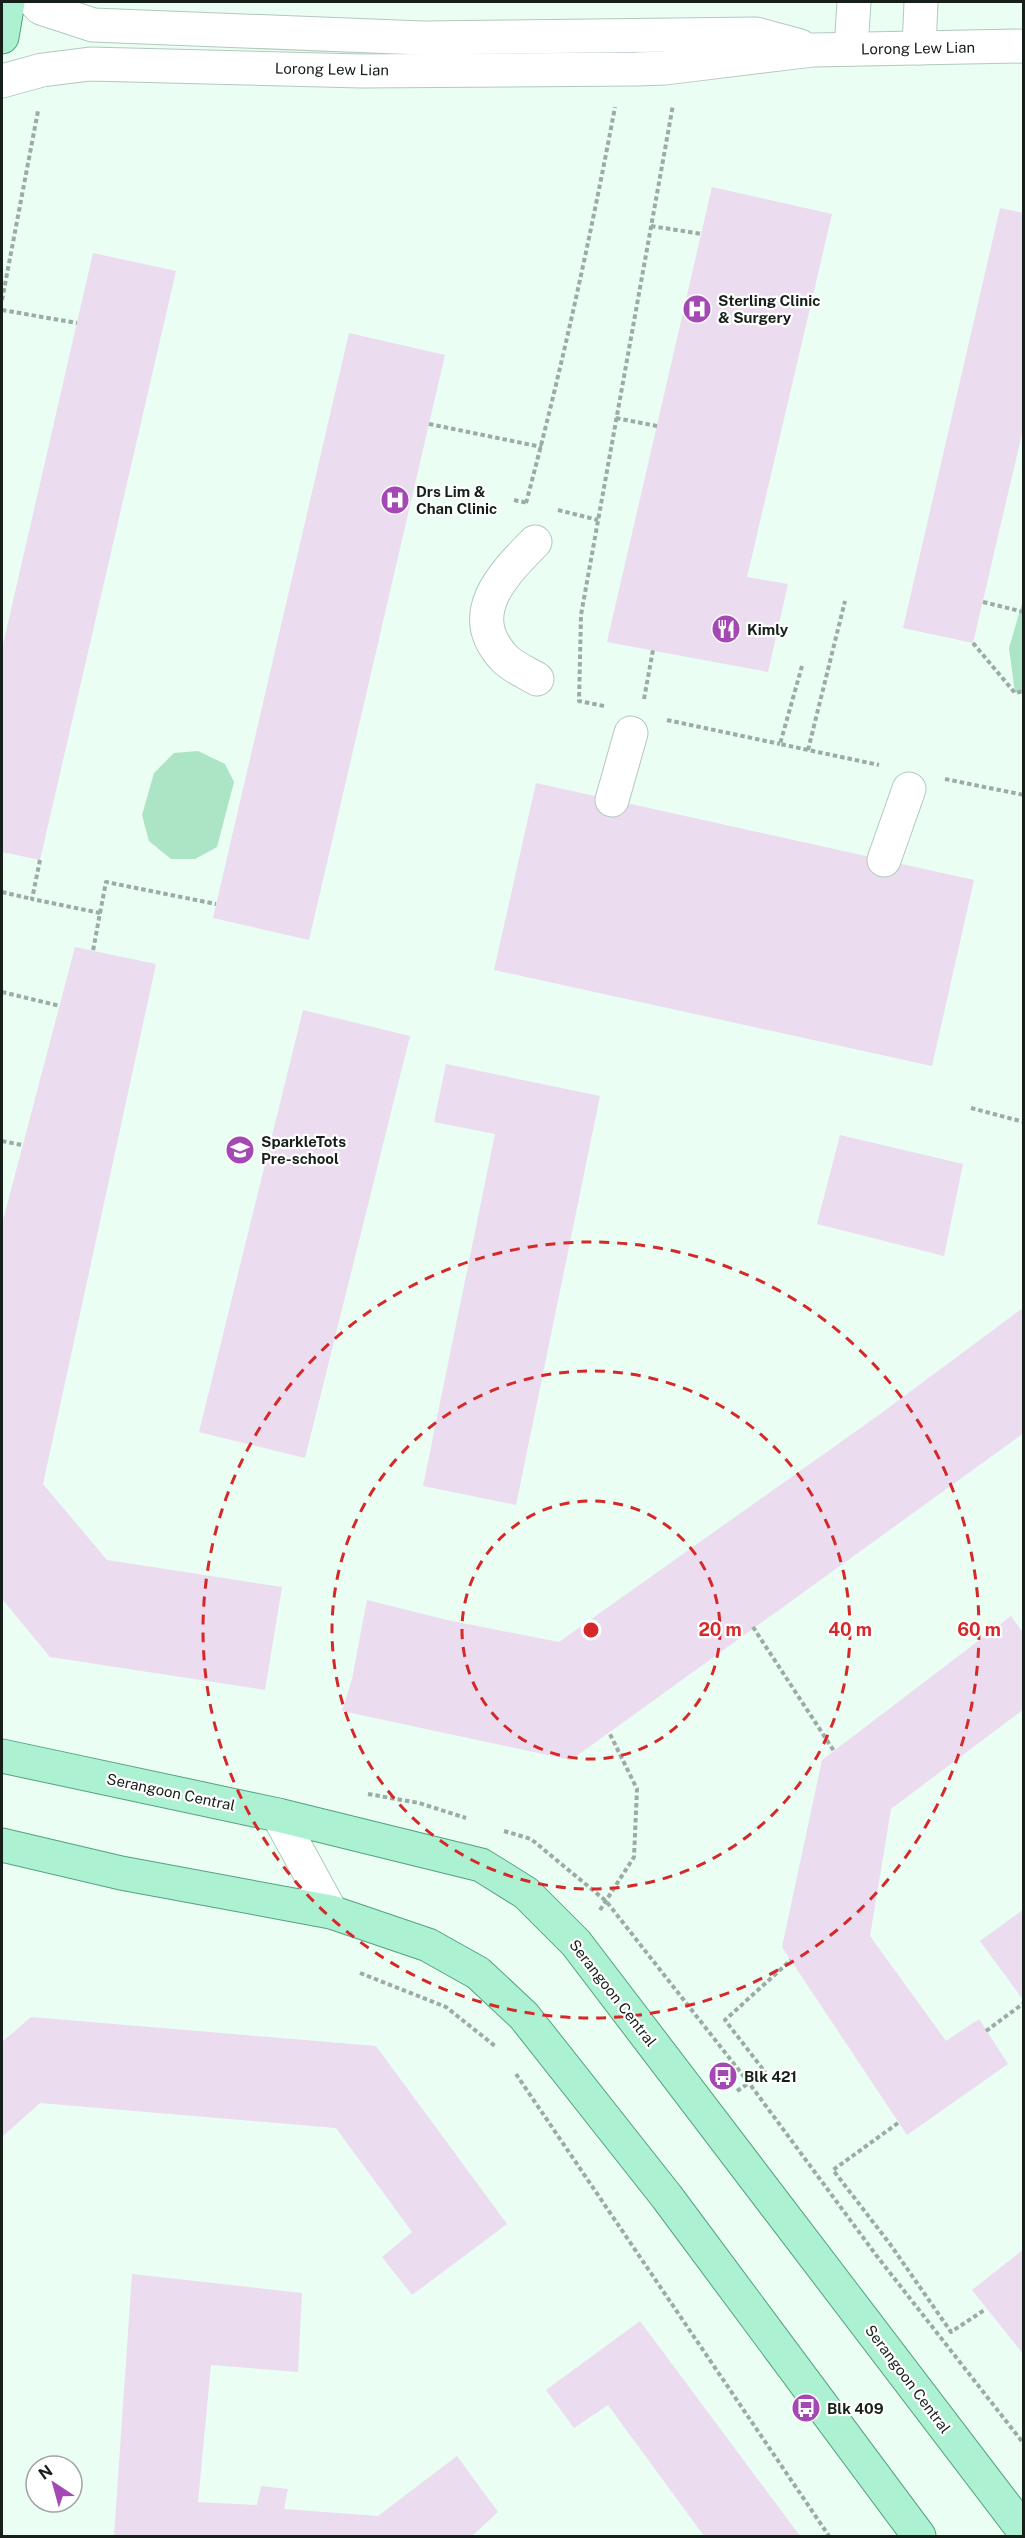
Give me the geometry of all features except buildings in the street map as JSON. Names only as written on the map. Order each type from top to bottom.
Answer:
[{"type":"main road","points":[[2,37],[8,2]]},
{"type":"main road","name":"Serangoon Central","points":[[2,1756],[278,1815],[481,1865],[526,1893],[576,1943],[1023,2531]]},
{"type":"main road","points":[[2,1845],[121,1873],[331,1912],[428,1945],[478,1973],[524,2016],[666,2198],[919,2536]]},
{"type":"street","name":"Lorong Lew Lian","points":[[35,2],[41,8],[93,25],[422,38],[756,34],[813,50]]},
{"type":"street","points":[[851,50],[854,2]]},
{"type":"street","points":[[919,48],[921,2]]},
{"type":"street","name":"Lorong Lew Lian","points":[[422,38],[508,49],[630,51],[661,58],[670,81]]},
{"type":"street","name":"Lorong Lew Lian","points":[[2,81],[42,70],[90,64],[670,81],[813,50],[1023,46]]},
{"type":"street","points":[[535,542],[508,569],[489,599],[488,633],[506,660],[537,679]]},
{"type":"street","points":[[612,800],[631,733]]},
{"type":"street","points":[[884,860],[909,789]]},
{"type":"street","points":[[278,1815],[331,1912]]},
{"type":"path","points":[[581,615],[651,226],[670,81]]},
{"type":"path","points":[[525,510],[542,447],[592,230],[616,98]]},
{"type":"path","points":[[2,300],[39,107]]},
{"type":"path","points":[[651,226],[702,234]]},
{"type":"path","points":[[2,310],[76,323]]},
{"type":"path","points":[[616,418],[657,426]]},
{"type":"path","points":[[429,424],[542,447]]},
{"type":"path","points":[[514,500],[527,502]]},
{"type":"path","points":[[808,750],[844,601]]},
{"type":"path","points":[[983,602],[1023,612]]},
{"type":"path","points":[[973,644],[1014,693],[1023,691]]},
{"type":"path","points":[[643,703],[653,650]]},
{"type":"path","points":[[795,747],[780,744],[802,666]]},
{"type":"path","points":[[32,899],[40,860]]},
{"type":"path","points":[[93,951],[106,882],[216,904]]},
{"type":"path","points":[[2,892],[100,913]]},
{"type":"path","points":[[2,992],[60,1006]]},
{"type":"path","points":[[971,1108],[1023,1122]]},
{"type":"path","points":[[2,1141],[22,1145]]},
{"type":"path","points":[[753,1627],[834,1751]]},
{"type":"path","points":[[606,1901],[634,1857],[636,1789],[609,1732]]},
{"type":"path","points":[[706,2113],[765,2072],[725,2020],[791,1960]]},
{"type":"path","points":[[360,1973],[446,2007],[500,2051]]},
{"type":"path","points":[[986,2031],[1023,2003]]},
{"type":"path","points":[[513,2070],[830,2536]]},
{"type":"path","points":[[898,2123],[833,2170],[890,2244],[951,2332],[986,2309]]},
{"type":"green space","points":[[1023,600],[1023,691],[1015,693],[1009,648]]},
{"type":"green space","points":[[198,751],[225,764],[234,782],[217,847],[195,859],[171,859],[149,841],[142,815],[154,773],[174,753]]},
{"type":"place","name":"Sterling Clinic & Surgery","points":[[697,309]]},
{"type":"place","name":"Drs Lim & Chan Clinic","points":[[395,500]]},
{"type":"place","name":"Kimly","points":[[726,629]]},
{"type":"place","name":"SparkleTots Pre-school","points":[[240,1150]]},
{"type":"place","name":"Blk 421","points":[[723,2076]]},
{"type":"place","name":"Blk 409","points":[[806,2408]]}]
